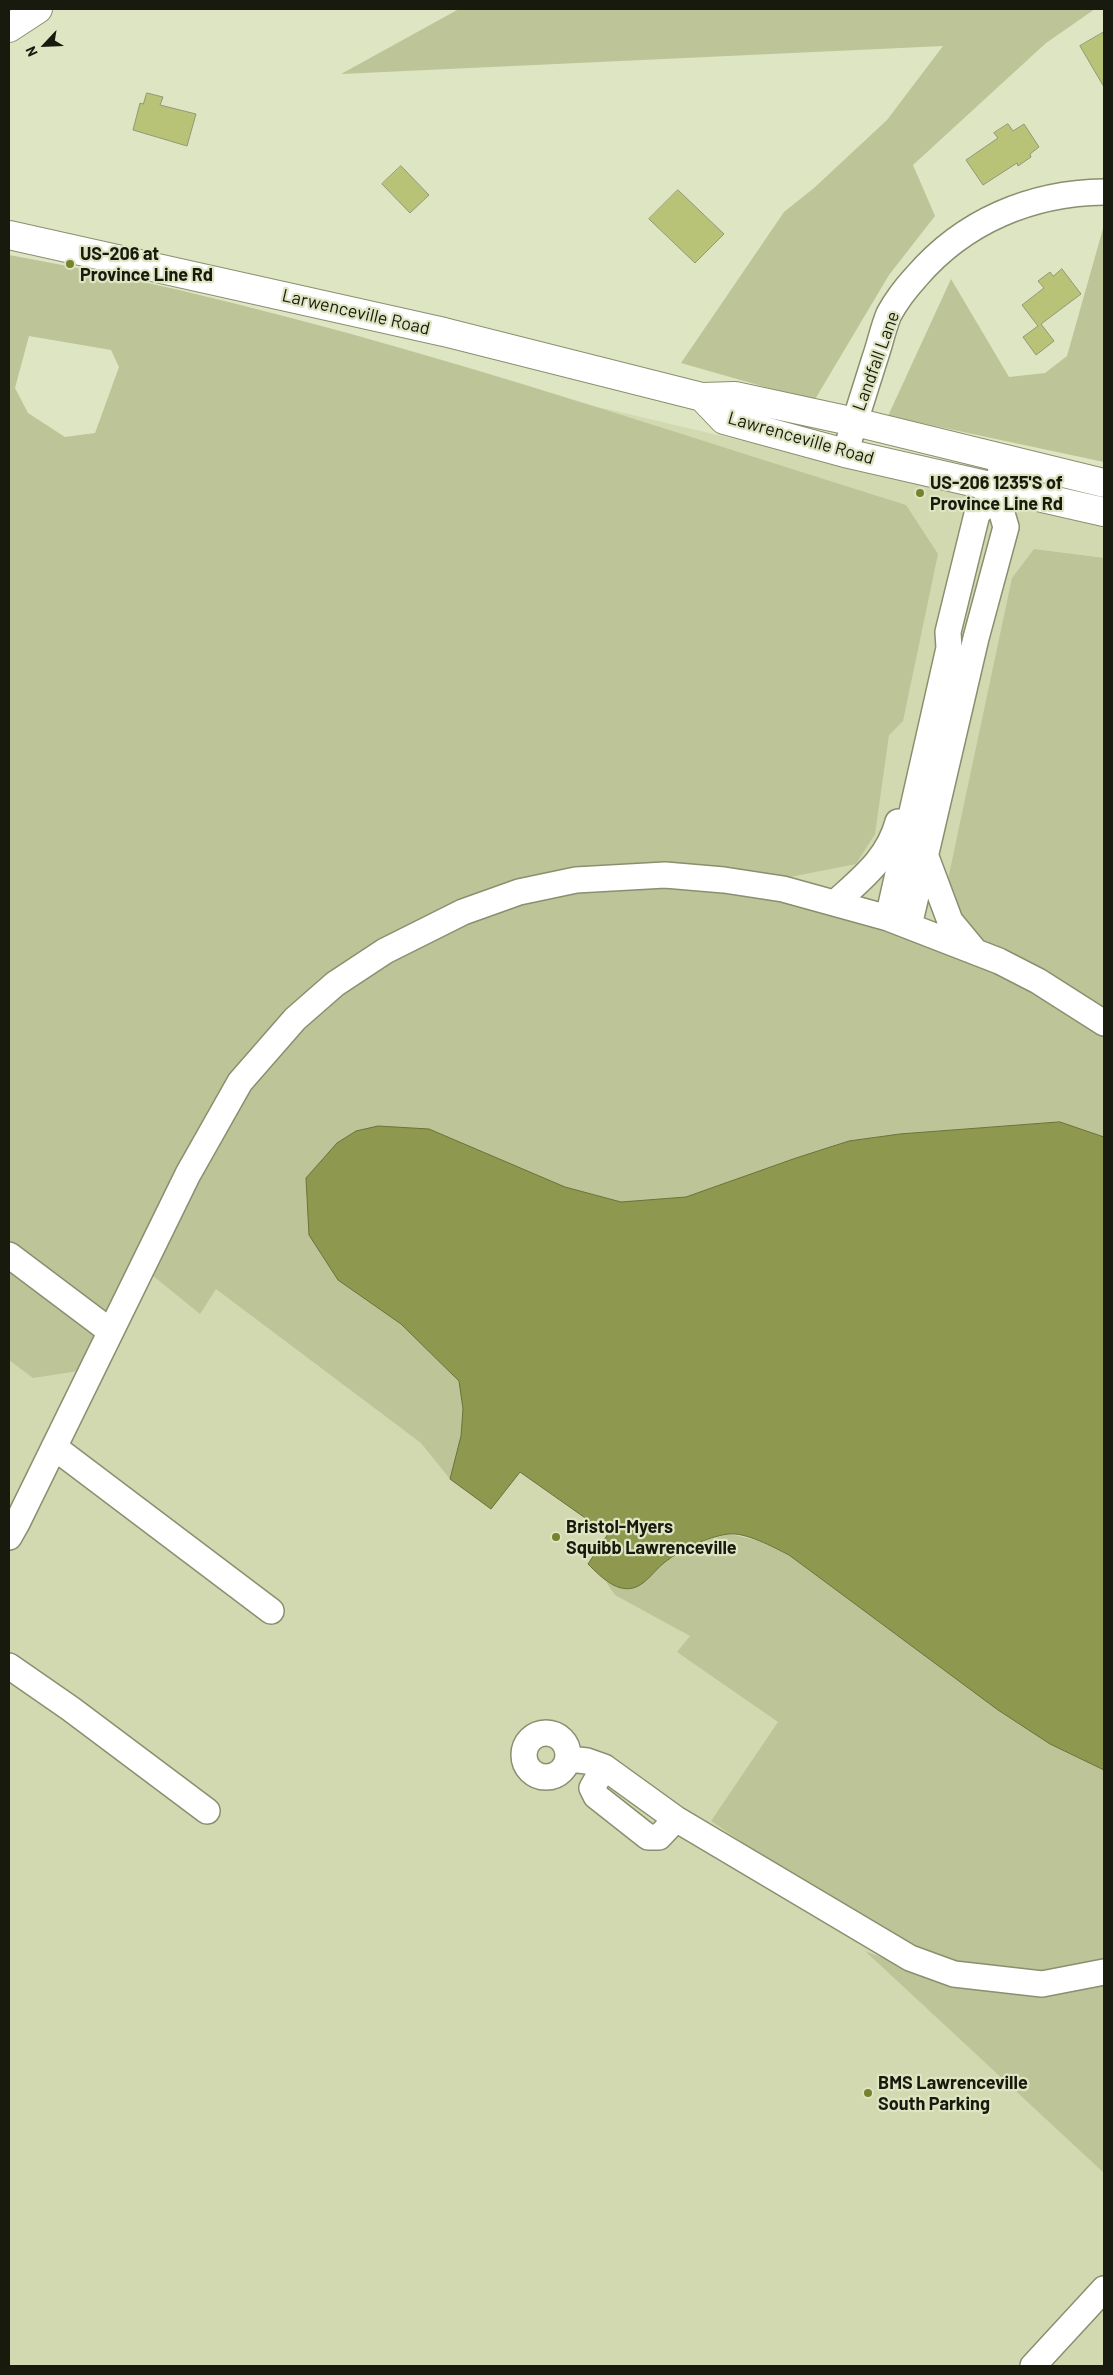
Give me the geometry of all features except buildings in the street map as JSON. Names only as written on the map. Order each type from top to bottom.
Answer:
[{"type":"main road","points":[[9,28],[38,9]]},
{"type":"main road","name":"Larwenceville Road","points":[[9,235],[444,332],[702,397]]},
{"type":"main road","name":"Lawrenceville Road","points":[[702,397],[735,396],[855,422],[1003,460],[1104,483]]},
{"type":"main road","name":"Lawrenceville Road","points":[[702,397],[724,420],[996,491],[1104,512]]},
{"type":"street","name":"Landfall Lane","points":[[845,453],[890,314],[907,287],[926,265],[951,242],[974,226],[1004,211],[1035,200],[1072,193],[1104,192]]},
{"type":"street","points":[[899,922],[926,857],[929,791],[949,648],[948,632],[977,514],[996,491],[1003,460]]},
{"type":"street","points":[[899,922],[929,791],[976,638],[1006,527],[996,491]]},
{"type":"street","points":[[948,632],[976,638]]},
{"type":"street","points":[[835,903],[884,855],[895,834],[926,686],[939,644],[948,632]]},
{"type":"street","points":[[926,857],[950,920],[975,952]]},
{"type":"street","points":[[9,1537],[188,1174],[240,1082],[295,1019],[335,984],[385,951],[463,912],[519,892],[576,880],[664,875],[694,877],[783,889],[899,922],[1000,961],[1038,981],[1104,1023]]},
{"type":"street","points":[[9,1255],[110,1331]]},
{"type":"street","points":[[54,1447],[271,1611]]},
{"type":"street","points":[[9,1666],[71,1709],[207,1811]]},
{"type":"street","points":[[569,1759],[587,1761],[604,1767],[676,1819],[862,1931],[919,1961],[954,1974],[1042,1984],[1104,1972]]},
{"type":"street","points":[[1033,2366],[1104,2289]]},
{"type":"shaded area","points":[[459,9],[1095,9],[1046,43],[913,165],[935,216],[889,275],[814,401],[681,363],[784,212],[814,188],[887,120],[943,46],[341,74]]},
{"type":"shaded area","points":[[1104,225],[1104,462],[888,416],[951,279],[1009,377],[1045,373],[1067,356]]},
{"type":"shaded area","points":[[9,255],[123,277],[237,304],[350,334],[573,400],[906,505],[938,554],[903,721],[889,735],[875,834],[856,864],[785,878],[574,869],[287,1011],[78,1371],[33,1378],[9,1360]],"holes":[[[29,336],[111,350],[119,367],[95,433],[65,437],[28,413],[15,388]]]},
{"type":"shaded area","name":"Bristol-Myers Squibb Lawrenceville","points":[[577,402],[1104,526],[1104,2366],[9,2366],[9,627]]},
{"type":"shaded area","points":[[1034,549],[1104,558],[1104,1010],[979,941],[950,910],[947,884],[1012,578]]},
{"type":"shaded area","points":[[665,882],[781,896],[997,967],[1104,1031],[1104,1137],[1060,1122],[900,1134],[849,1141],[686,1197],[621,1202],[565,1187],[338,1280],[401,1324],[459,1381],[463,1409],[461,1436],[450,1479],[421,1443],[216,1289],[200,1314],[147,1271],[246,1087],[300,1024],[388,957],[521,899]]},
{"type":"shaded area","points":[[1060,1122],[1104,1137],[1104,1770],[1050,1744],[998,1710],[789,1555],[759,1541],[743,1535],[728,1534],[703,1541],[672,1557],[643,1583],[628,1589],[613,1585],[588,1564],[608,1534],[520,1472],[491,1509],[450,1479],[461,1436],[463,1409],[459,1381],[401,1324],[338,1280],[309,1235],[306,1178],[337,1143],[356,1131],[378,1126],[429,1129],[565,1187],[621,1202],[686,1197],[849,1141],[900,1134]]},
{"type":"shaded area","points":[[730,1534],[759,1541],[789,1555],[998,1710],[1050,1744],[1104,1770],[1104,1962],[1042,1974],[956,1964],[914,1949],[818,1894],[711,1821],[778,1722],[677,1652],[690,1636],[615,1595],[606,1582],[618,1586],[634,1587],[646,1580],[666,1562],[681,1552],[705,1541]]},
{"type":"shaded area","points":[[865,1951],[906,1967],[1104,1982],[1104,2173]]},
{"type":"place","name":"US-206 at Province Line Rd","points":[[70,264]]},
{"type":"place","name":"US-206 1235'S of Province Line Rd","points":[[920,493]]},
{"type":"place","name":"Bristol-Myers Squibb Lawrenceville","points":[[556,1537]]},
{"type":"place","name":"BMS Lawrenceville South Parking","points":[[868,2093]]}]
